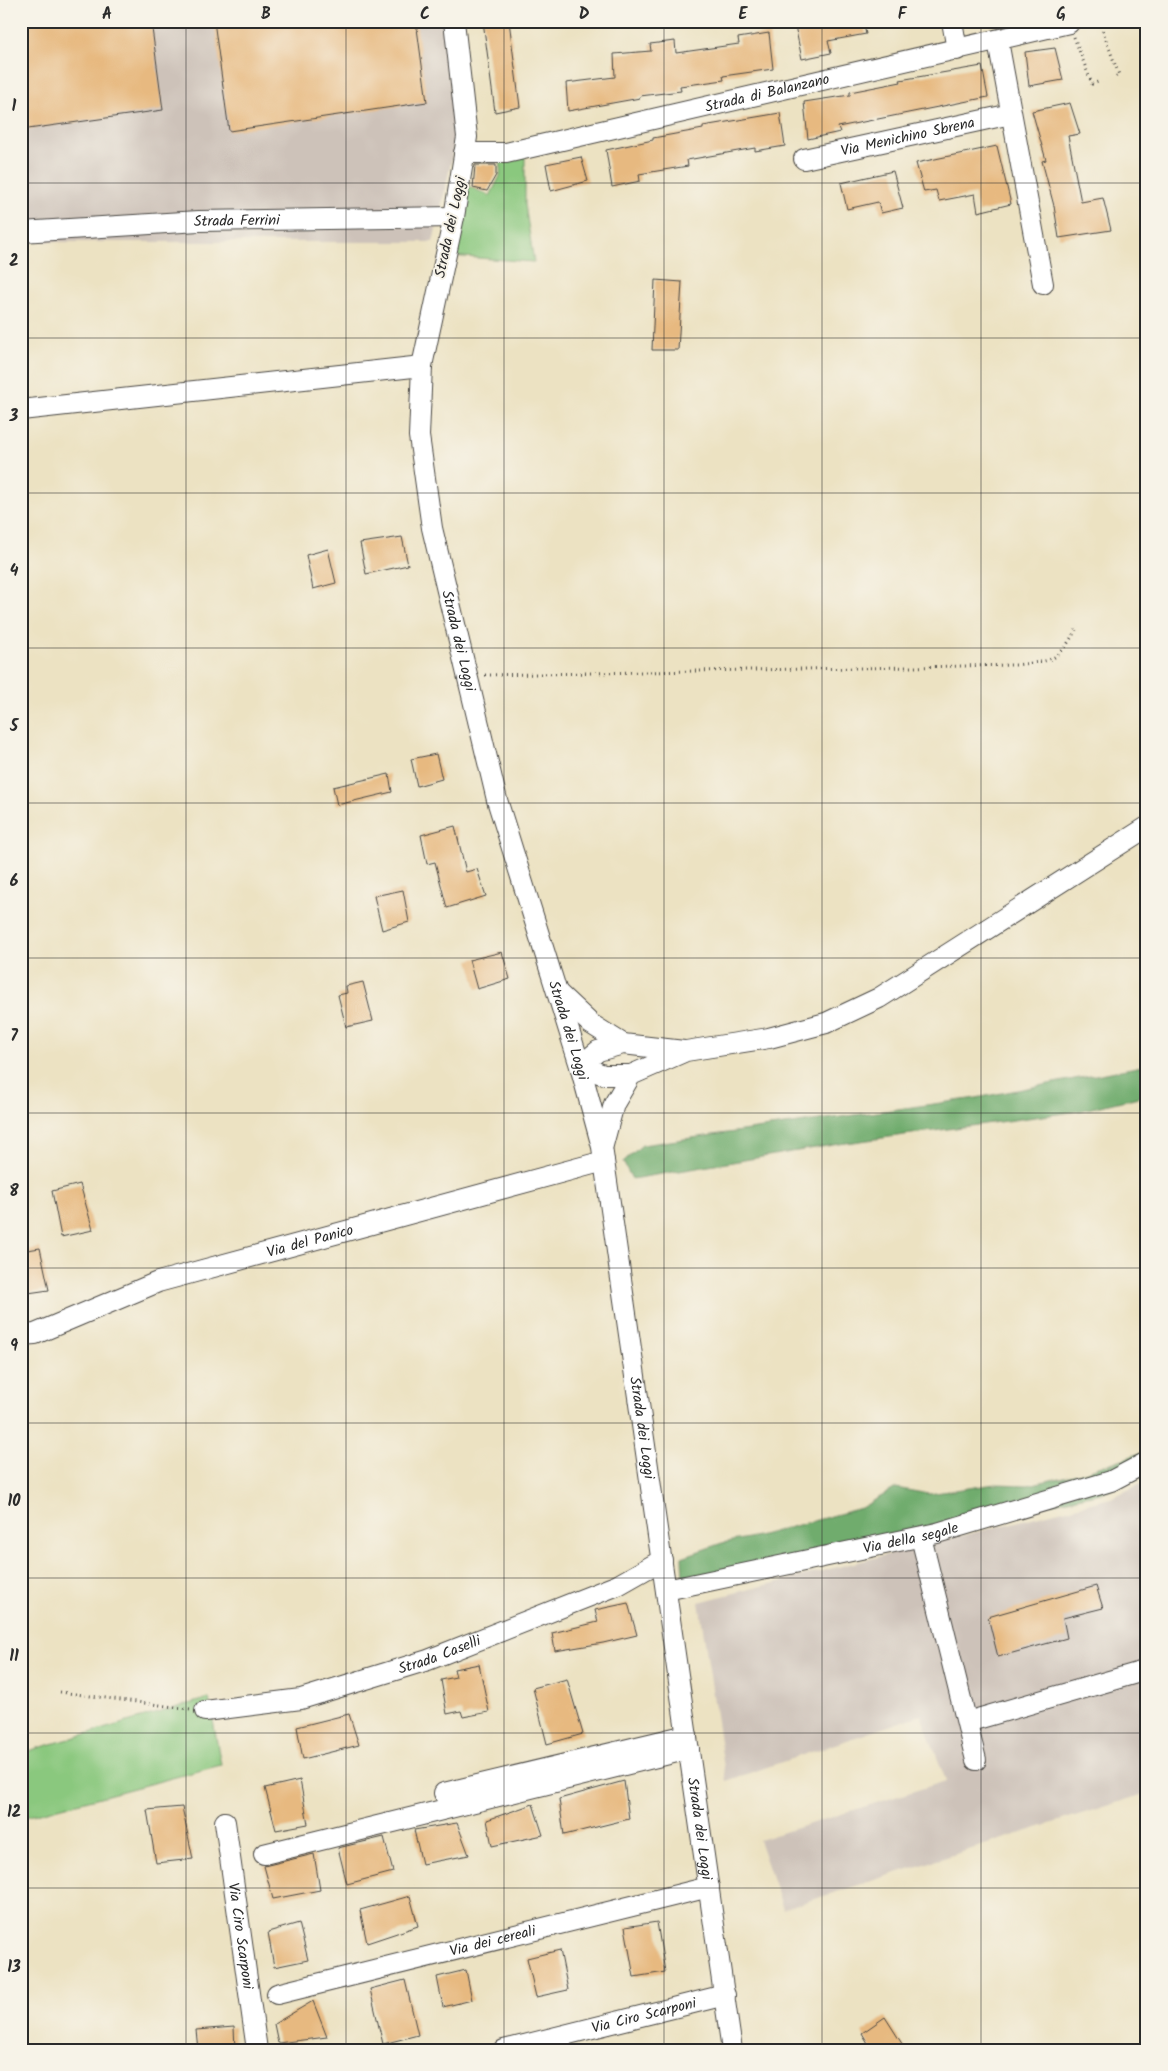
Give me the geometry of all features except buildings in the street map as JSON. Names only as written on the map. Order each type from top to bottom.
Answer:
[{"type":"street","name":"Strada dei Loggi","points":[[454,21],[467,138],[454,217],[422,366],[419,436],[432,528],[497,800],[580,1066],[603,1154],[732,2050]]},
{"type":"street","points":[[952,21],[957,50]]},
{"type":"street","name":"Strada di Balanzano","points":[[464,153],[506,153],[998,41],[1069,22]]},
{"type":"street","points":[[998,41],[1043,284]]},
{"type":"street","name":"Via Menichino Sbrena","points":[[804,159],[1012,114]]},
{"type":"street","name":"Strada Ferrini","points":[[21,232],[199,221],[454,217]]},
{"type":"street","points":[[21,410],[422,366]]},
{"type":"street","points":[[686,1051],[623,1044],[598,1051],[580,1066],[604,1075],[631,1075],[686,1051],[769,1038],[826,1023],[879,998],[1147,828]]},
{"type":"street","points":[[557,993],[591,1024],[623,1044]]},
{"type":"street","points":[[603,1154],[614,1104],[631,1075]]},
{"type":"street","name":"Via del Panico","points":[[21,1334],[35,1334],[158,1282],[603,1154]]},
{"type":"street","name":"Via della segale","points":[[666,1590],[921,1537],[1111,1481],[1147,1462]]},
{"type":"street","points":[[921,1537],[976,1760]]},
{"type":"street","name":"Strada Caselli","points":[[205,1711],[300,1699],[428,1660],[618,1585],[662,1560]]},
{"type":"street","points":[[967,1722],[1147,1670]]},
{"type":"street","points":[[444,1793],[688,1742]]},
{"type":"street","points":[[264,1854],[688,1742]]},
{"type":"street","name":"Via Ciro Scarponi","points":[[225,1822],[257,2050]]},
{"type":"street","name":"Via dei cereali","points":[[277,1994],[709,1887]]},
{"type":"street","name":"Via Ciro Scarponi","points":[[504,2050],[725,1995]]},
{"type":"path","points":[[1099,21],[1119,75],[1114,77]]},
{"type":"path","points":[[1069,22],[1092,84],[1098,82]]},
{"type":"path","points":[[469,680],[490,673],[1016,665],[1052,660],[1063,652],[1076,630]]},
{"type":"path","points":[[60,1692],[205,1711]]},
{"type":"shaded area","points":[[21,21],[445,21],[455,145],[433,242],[21,242]]},
{"type":"shaded area","points":[[1147,1481],[1147,1793],[783,1909],[759,1840],[946,1781],[921,1715],[726,1781],[699,1602],[1111,1498]]},
{"type":"green space","points":[[525,155],[525,205],[534,262],[450,256],[468,186],[490,196],[500,176],[501,159]]},
{"type":"green space","points":[[1147,1065],[1147,1095],[1079,1111],[839,1144],[632,1179],[623,1162],[642,1145],[976,1098]]},
{"type":"green space","points":[[1147,1451],[1147,1475],[1100,1493],[889,1538],[845,1542],[744,1572],[683,1580],[682,1557],[722,1543],[758,1536],[861,1508],[896,1488],[929,1494],[995,1484],[1028,1485],[1078,1474]]},
{"type":"green space","points":[[209,1698],[221,1765],[21,1818],[21,1753]]}]
